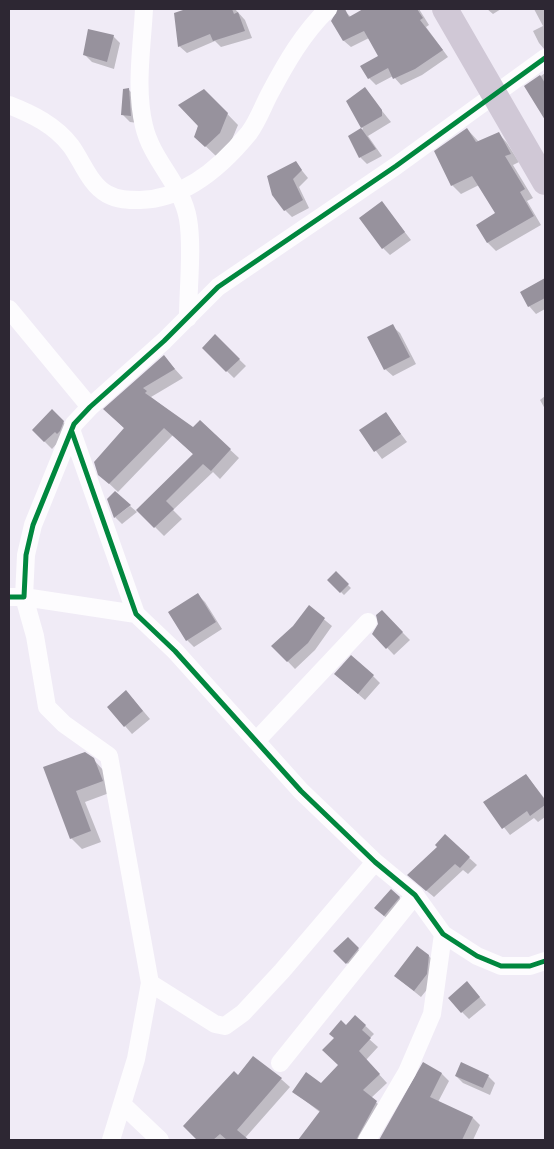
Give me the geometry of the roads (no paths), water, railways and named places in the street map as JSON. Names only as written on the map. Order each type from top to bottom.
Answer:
[{"type":"highway","points":[[445,9],[545,182]]},
{"type":"street","points":[[144,9],[140,88],[144,126],[155,153],[180,192],[188,219],[188,318]]},
{"type":"street","points":[[9,105],[32,114],[56,130],[70,145],[94,182],[106,193],[122,200],[156,200],[180,192],[227,158],[250,132],[286,65],[306,34],[328,9]]},
{"type":"street","points":[[111,1140],[136,1059],[150,983],[109,756],[64,724],[47,707],[35,636],[16,597],[33,526],[74,424],[90,406],[188,318],[218,287],[495,96],[545,58]]},
{"type":"street","points":[[9,309],[90,406]]},
{"type":"street","points":[[72,432],[136,614],[175,652],[301,790],[375,862],[415,895],[443,934],[477,956],[501,966],[530,966],[545,961]]},
{"type":"street","points":[[16,597],[136,614]]},
{"type":"street","points":[[256,740],[368,622]]},
{"type":"street","points":[[150,983],[215,1024],[225,1026],[244,1013],[282,972],[375,862]]},
{"type":"street","points":[[280,1063],[415,895]]},
{"type":"street","points":[[367,1140],[407,1072],[432,1014],[443,934]]},
{"type":"street","points":[[123,1105],[160,1140]]}]
